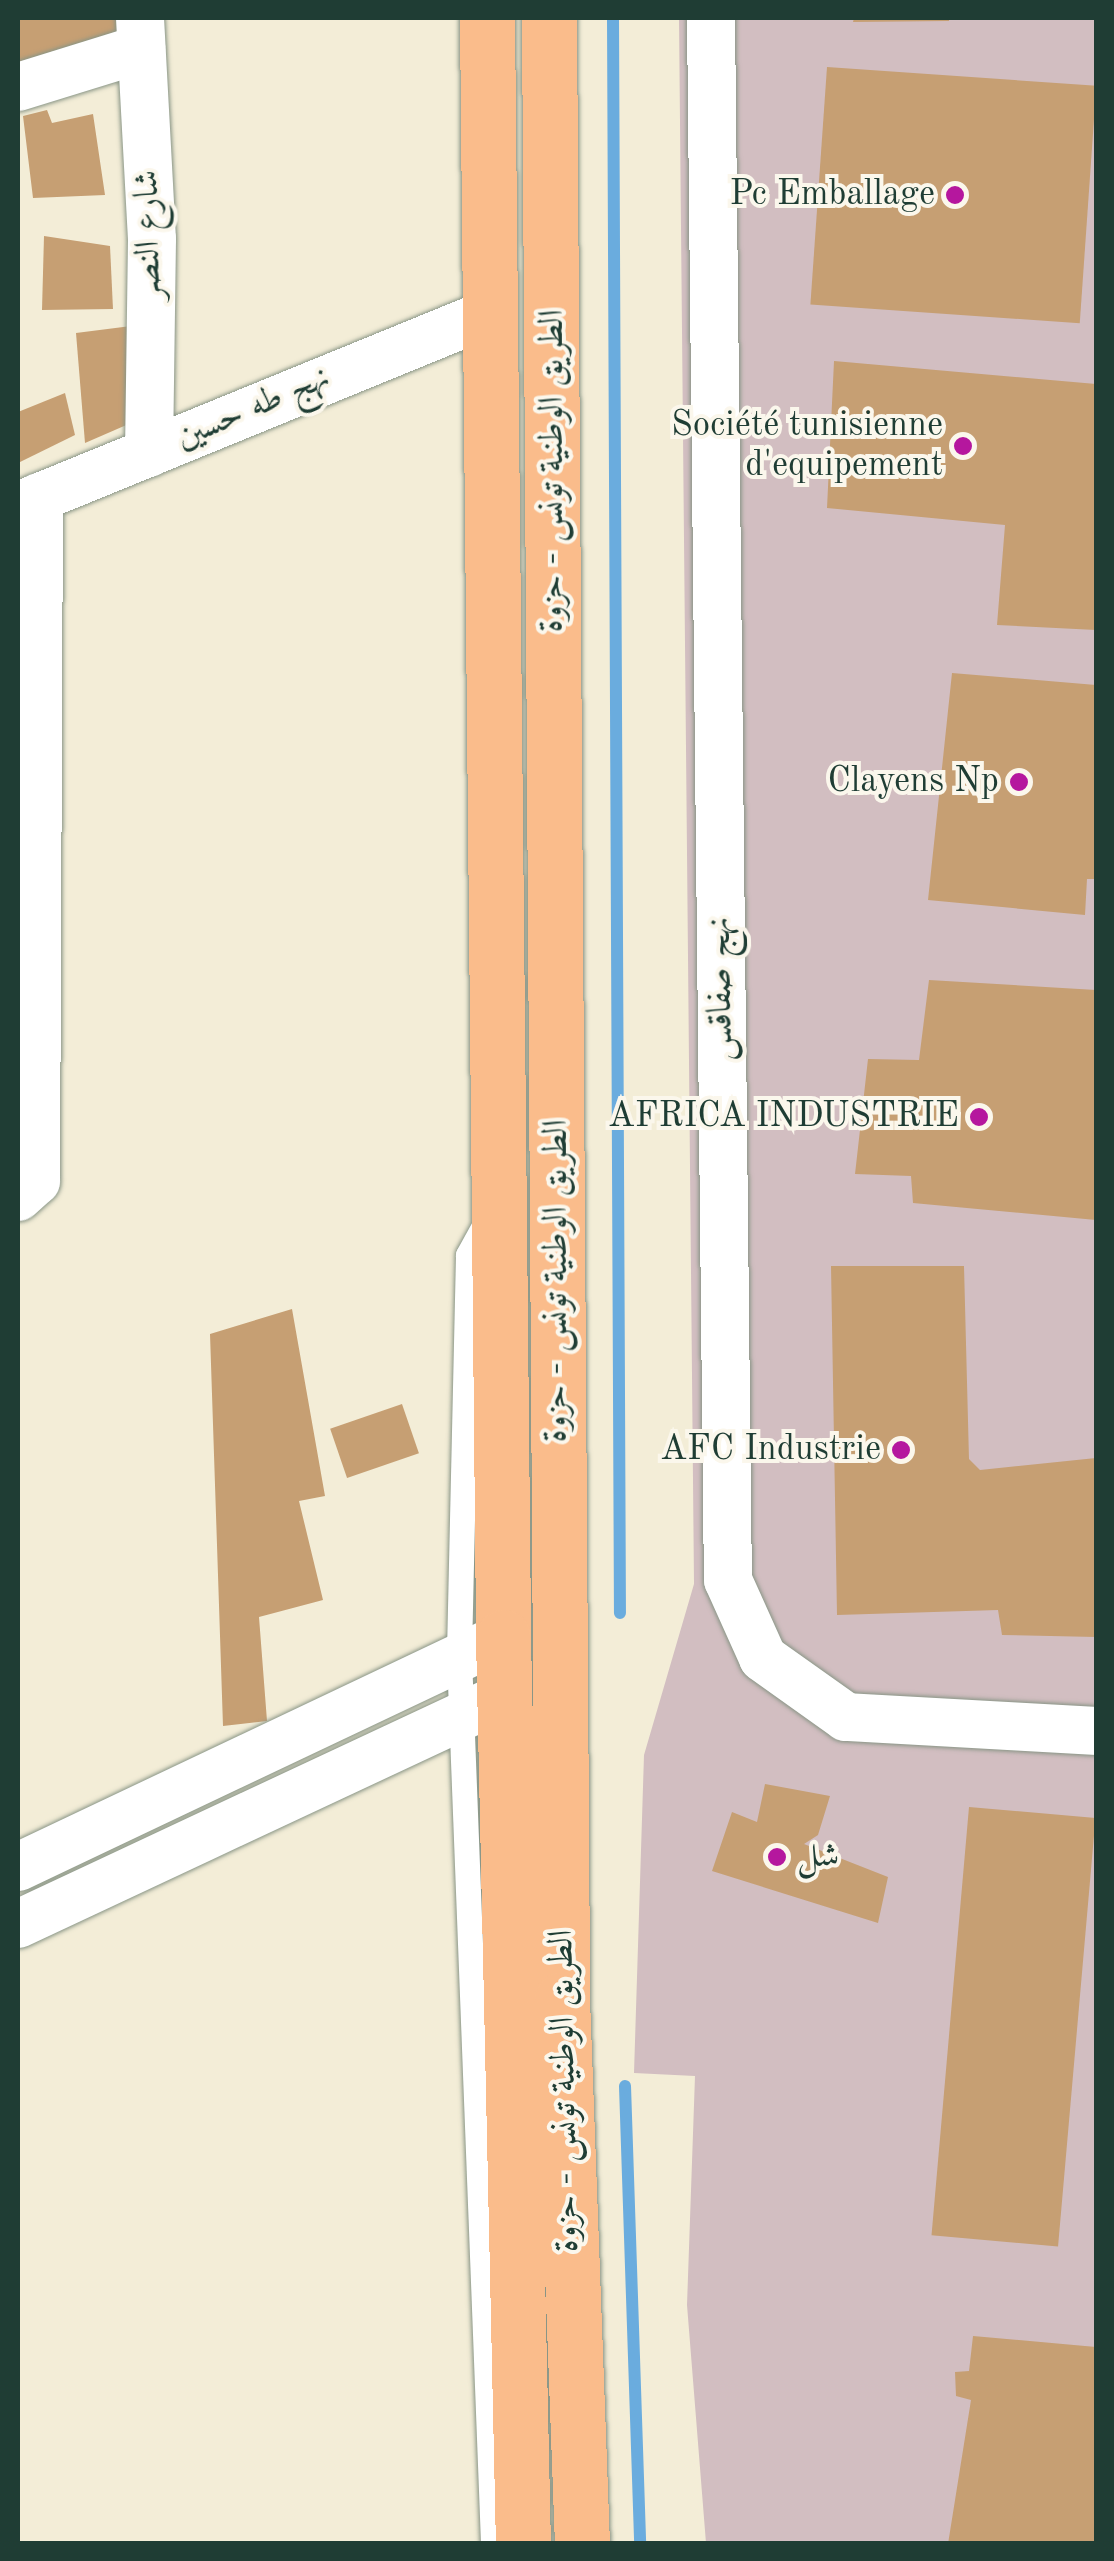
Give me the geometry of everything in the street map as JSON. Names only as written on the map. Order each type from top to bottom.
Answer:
[{"type":"main road","name":"الطريق الوطنية تونس - حزوة","points":[[487,18],[504,1201],[481,1647],[523,2544]]},
{"type":"main road","name":"الطريق الوطنية تونس - حزوة","points":[[549,18],[562,1999],[582,2544]]},
{"type":"street","name":"نهج صفاقس","points":[[711,18],[728,1580],[763,1658],[846,1717],[1096,1732]]},
{"type":"street","points":[[18,87],[141,33]]},
{"type":"street","name":"شارع النصر","points":[[141,33],[152,239],[149,453]]},
{"type":"street","name":"نهج طه حسين","points":[[28,502],[490,313]]},
{"type":"street","points":[[18,1197],[36,1181],[27,863],[28,502]]},
{"type":"street","points":[[18,1867],[481,1647]]},
{"type":"street","points":[[18,1924],[484,1706]]},
{"type":"lane","points":[[484,1706],[493,2544]]},
{"type":"shaded area","points":[[679,18],[1096,18],[1096,2543],[706,2543],[687,2305],[695,2076],[634,2073],[644,1755],[694,1584]]},
{"type":"building","points":[[18,18],[123,18],[122,35],[18,62]]},
{"type":"building","points":[[854,18],[949,18],[949,21],[853,22]]},
{"type":"building","name":"Pc Emballage","points":[[827,67],[1096,86],[1080,323],[810,304]]},
{"type":"building","points":[[47,110],[52,123],[93,114],[105,195],[33,198],[23,116]]},
{"type":"building","points":[[44,236],[110,246],[113,309],[42,310]]},
{"type":"building","points":[[139,325],[131,423],[85,443],[76,333]]},
{"type":"building","name":"Société tunisienne d'equipement","points":[[834,361],[1096,384],[1096,630],[997,625],[1005,525],[827,508]]},
{"type":"building","points":[[65,393],[75,435],[18,463],[18,412]]},
{"type":"building","name":"Clayens Np","points":[[952,673],[1096,685],[1096,879],[1087,879],[1085,915],[928,900]]},
{"type":"building","name":"AFRICA INDUSTRIE","points":[[929,980],[1096,990],[1096,1220],[913,1203],[911,1176],[855,1174],[868,1059],[919,1060]]},
{"type":"building","name":"AFC Industrie","points":[[831,1266],[964,1266],[969,1459],[980,1470],[1096,1458],[1096,1637],[1002,1635],[998,1610],[837,1615]]},
{"type":"building","points":[[292,1309],[325,1496],[299,1501],[323,1600],[259,1617],[267,1721],[223,1726],[210,1334]]},
{"type":"building","points":[[402,1404],[419,1453],[347,1478],[330,1429]]},
{"type":"building","name":"شل","points":[[765,1784],[830,1796],[818,1835],[804,1844],[888,1877],[878,1923],[712,1871],[732,1812],[757,1822]]},
{"type":"building","points":[[969,1807],[1096,1818],[1058,2246],[932,2235]]},
{"type":"building","points":[[973,2336],[1096,2347],[1096,2544],[948,2544],[971,2400],[956,2396],[955,2372],[969,2371]]},
{"type":"waterway","points":[[613,18],[620,1613]]},
{"type":"waterway","points":[[625,2086],[640,2544]]},
{"type":"place","name":"Pc Emballage","points":[[955,195]]},
{"type":"place","name":"Société tunisienne d'equipement","points":[[963,446]]},
{"type":"place","name":"Clayens Np","points":[[1019,782]]},
{"type":"place","name":"AFRICA INDUSTRIE","points":[[979,1117]]},
{"type":"place","name":"AFC Industrie","points":[[901,1450]]},
{"type":"place","name":"شل","points":[[777,1857]]}]
